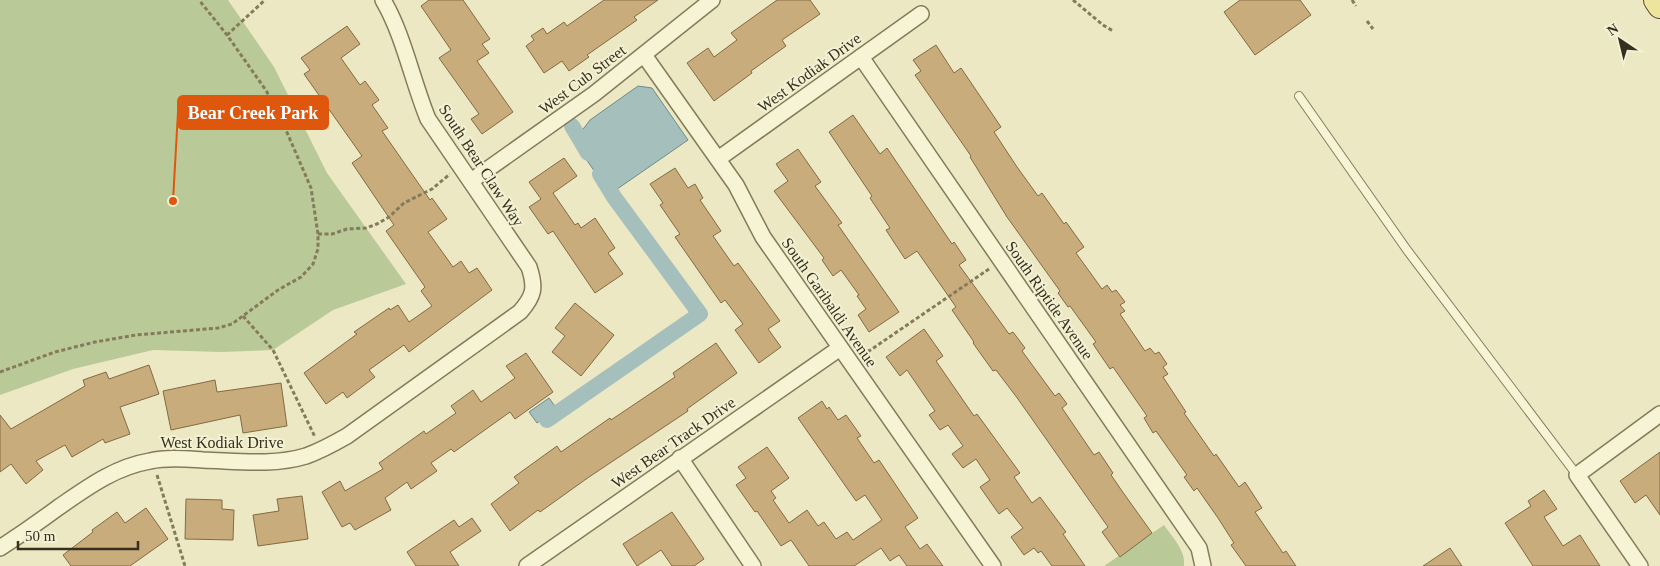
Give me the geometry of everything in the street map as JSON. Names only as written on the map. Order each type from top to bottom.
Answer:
[{"type":"main road","points":[[1656,0],[1660,6]]},
{"type":"street","name":"South Bear Claw Way","points":[[382,0],[399,35],[428,119],[529,267],[534,291]]},
{"type":"street","name":"West Cub Street","points":[[470,181],[594,94],[712,0]]},
{"type":"street","name":"West Kodiak Drive","points":[[718,159],[921,14]]},
{"type":"street","name":"South Garibaldi Avenue","points":[[644,55],[736,185],[763,237],[993,566]]},
{"type":"street","name":"South Riptide Avenue","points":[[861,57],[1199,548],[1204,566]]},
{"type":"street","name":"West Kodiak Drive","points":[[0,548],[93,483],[130,466],[152,460],[172,458],[277,461],[306,456],[320,450],[347,436],[520,312],[528,303],[534,291]]},
{"type":"street","name":"West Bear Track Drive","points":[[527,566],[840,348]]},
{"type":"street","points":[[1640,566],[1577,475],[1660,414]]},
{"type":"street","points":[[680,458],[753,566]]},
{"type":"lane","points":[[1299,96],[1407,250],[1577,475]]},
{"type":"path","points":[[0,372],[55,352],[95,342],[136,334],[218,328],[232,324],[278,290],[301,277],[313,264],[318,249],[318,234],[311,188],[276,107],[265,88],[200,0]]},
{"type":"path","points":[[227,35],[265,0]]},
{"type":"path","points":[[1074,0],[1103,25],[1113,31]]},
{"type":"path","points":[[1352,0],[1356,6]]},
{"type":"path","points":[[1367,21],[1373,29]]},
{"type":"path","points":[[318,234],[332,234],[347,229],[366,228],[377,224],[389,217],[404,203],[432,189],[460,166]]},
{"type":"path","points":[[840,348],[869,350],[1002,261]]},
{"type":"path","points":[[243,316],[273,350],[314,433],[320,450]]},
{"type":"path","points":[[152,460],[185,566]]},
{"type":"green space","points":[[0,0],[228,0],[274,67],[327,173],[406,284],[333,310],[273,350],[222,352],[153,350],[73,369],[0,395]]},
{"type":"green space","points":[[1164,525],[1181,549],[1184,566],[1104,566]]},
{"type":"water","points":[[638,86],[652,88],[688,140],[610,194],[571,137],[584,128],[590,120]]},
{"type":"water","points":[[549,398],[557,409],[537,423],[529,412]]},
{"type":"building","points":[[429,0],[463,0],[490,39],[482,44],[489,53],[477,61],[513,112],[482,134],[471,119],[479,114],[439,58],[451,50],[421,6]]},
{"type":"building","points":[[604,0],[658,0],[634,17],[637,20],[587,55],[589,57],[569,71],[562,61],[544,73],[526,46],[534,40],[531,36],[543,28],[547,34],[564,22],[567,26]]},
{"type":"building","points":[[777,0],[810,0],[820,14],[782,40],[786,46],[714,101],[687,63],[708,48],[714,57],[737,40],[731,33]]},
{"type":"building","points":[[1240,0],[1300,0],[1311,15],[1255,55],[1224,12]]},
{"type":"building","points":[[347,26],[360,44],[341,58],[360,85],[365,81],[379,100],[372,105],[388,128],[382,131],[430,200],[432,198],[447,219],[428,232],[453,267],[461,261],[469,273],[477,268],[492,290],[409,352],[404,345],[369,370],[375,377],[347,398],[343,392],[326,404],[304,373],[357,334],[354,332],[389,308],[390,310],[398,305],[409,322],[432,306],[421,291],[425,287],[386,231],[394,225],[352,163],[362,156],[304,74],[310,70],[301,58]]},
{"type":"building","points":[[936,45],[954,73],[961,68],[1001,127],[994,132],[1038,196],[1042,193],[1064,224],[1066,222],[1084,247],[1076,253],[1102,289],[1107,285],[1112,292],[1116,290],[1125,302],[1120,305],[1125,311],[1120,314],[1145,351],[1150,348],[1155,354],[1159,352],[1167,364],[1163,367],[1168,374],[1163,377],[1186,412],[1184,413],[1214,456],[1216,454],[1239,487],[1245,482],[1262,508],[1255,512],[1283,553],[1286,551],[1296,566],[1246,566],[1231,545],[1234,543],[1218,518],[1197,488],[1194,491],[1184,477],[1187,475],[1156,431],[1153,433],[1144,418],[1147,416],[1113,367],[1110,369],[1093,344],[1096,342],[1070,306],[1068,307],[1058,293],[1060,291],[1007,217],[971,156],[915,75],[921,71],[913,60]]},
{"type":"building","points":[[853,115],[880,154],[887,148],[952,244],[954,242],[966,260],[959,265],[1009,334],[1013,332],[1025,348],[1022,351],[1055,396],[1059,393],[1067,404],[1062,408],[1094,455],[1099,452],[1113,473],[1111,475],[1152,533],[1120,557],[1102,532],[1108,527],[1018,399],[996,370],[993,371],[973,343],[952,310],[956,307],[917,251],[905,259],[886,230],[890,228],[870,198],[872,196],[829,132]]},
{"type":"building","points":[[798,149],[821,182],[815,186],[842,223],[838,225],[899,312],[869,332],[858,315],[866,309],[857,296],[859,295],[841,270],[833,276],[822,260],[824,258],[774,191],[788,181],[776,164]]},
{"type":"building","points":[[564,158],[577,176],[553,193],[575,225],[578,223],[581,228],[595,218],[615,248],[608,253],[623,274],[595,293],[553,231],[548,234],[529,207],[541,199],[529,182]]},
{"type":"building","points":[[675,168],[688,188],[695,184],[703,198],[700,200],[721,231],[713,236],[734,266],[738,263],[780,321],[768,329],[781,347],[759,363],[735,330],[743,324],[725,300],[721,303],[675,237],[680,234],[660,205],[663,203],[650,184]]},
{"type":"building","points":[[575,303],[614,335],[581,376],[552,352],[565,336],[555,328]]},
{"type":"building","points":[[924,329],[943,356],[936,361],[974,416],[977,414],[1020,473],[1014,477],[1032,503],[1040,497],[1066,532],[1063,534],[1085,566],[1052,566],[1041,551],[1038,553],[1034,548],[1024,555],[1011,537],[1023,528],[1007,508],[999,514],[980,487],[990,480],[976,459],[963,468],[952,454],[963,446],[948,425],[940,430],[929,415],[935,411],[907,370],[900,376],[886,357]]},
{"type":"building","points":[[716,343],[737,373],[687,409],[688,411],[540,512],[538,510],[510,531],[491,504],[519,483],[514,477],[557,446],[561,452],[610,418],[611,420],[675,377],[673,373]]},
{"type":"building","points":[[526,353],[553,392],[515,419],[510,412],[454,452],[451,449],[431,463],[437,471],[411,489],[407,482],[385,498],[391,510],[355,530],[350,523],[342,527],[322,492],[340,481],[345,491],[383,469],[379,463],[424,431],[426,434],[456,413],[451,406],[473,390],[481,402],[515,378],[506,366]]},
{"type":"building","points":[[149,365],[159,394],[120,407],[130,434],[105,443],[103,439],[72,457],[65,445],[36,461],[43,470],[26,484],[11,464],[0,472],[0,415],[11,429],[85,386],[83,380],[106,372],[109,379]]},
{"type":"building","points":[[215,380],[217,392],[281,383],[287,426],[243,433],[240,415],[171,430],[163,391]]},
{"type":"building","points":[[822,401],[838,420],[846,415],[861,436],[857,438],[874,463],[879,460],[918,518],[905,527],[920,549],[927,544],[943,566],[907,566],[899,555],[890,561],[881,548],[854,566],[809,566],[791,540],[781,546],[757,511],[755,512],[736,485],[746,478],[738,467],[767,447],[789,478],[771,491],[776,498],[773,500],[789,523],[807,510],[818,526],[824,522],[836,539],[847,532],[853,540],[882,520],[865,495],[856,501],[798,418]]},
{"type":"building","points":[[1660,452],[1660,515],[1646,495],[1635,503],[1620,481]]},
{"type":"building","points":[[1544,490],[1557,509],[1544,517],[1563,546],[1580,535],[1600,566],[1533,566],[1505,523],[1531,506],[1528,501]]},
{"type":"building","points":[[302,496],[308,539],[258,546],[253,515],[279,511],[277,499]]},
{"type":"building","points":[[186,499],[222,500],[222,509],[234,510],[233,540],[185,539]]},
{"type":"building","points":[[146,508],[168,539],[130,566],[71,566],[63,555],[117,512],[125,523]]},
{"type":"building","points":[[672,512],[704,559],[694,566],[672,566],[661,550],[637,566],[623,544]]},
{"type":"building","points":[[472,518],[481,531],[450,552],[459,566],[416,566],[407,552],[454,520],[459,527]]},
{"type":"building","points":[[1450,548],[1462,566],[1423,566]]},
{"type":"waterway","points":[[572,126],[588,153]]},
{"type":"waterway","points":[[547,420],[700,314],[614,197],[600,174]]},
{"type":"place","name":"Bear Creek Park","points":[[173,201]]}]
